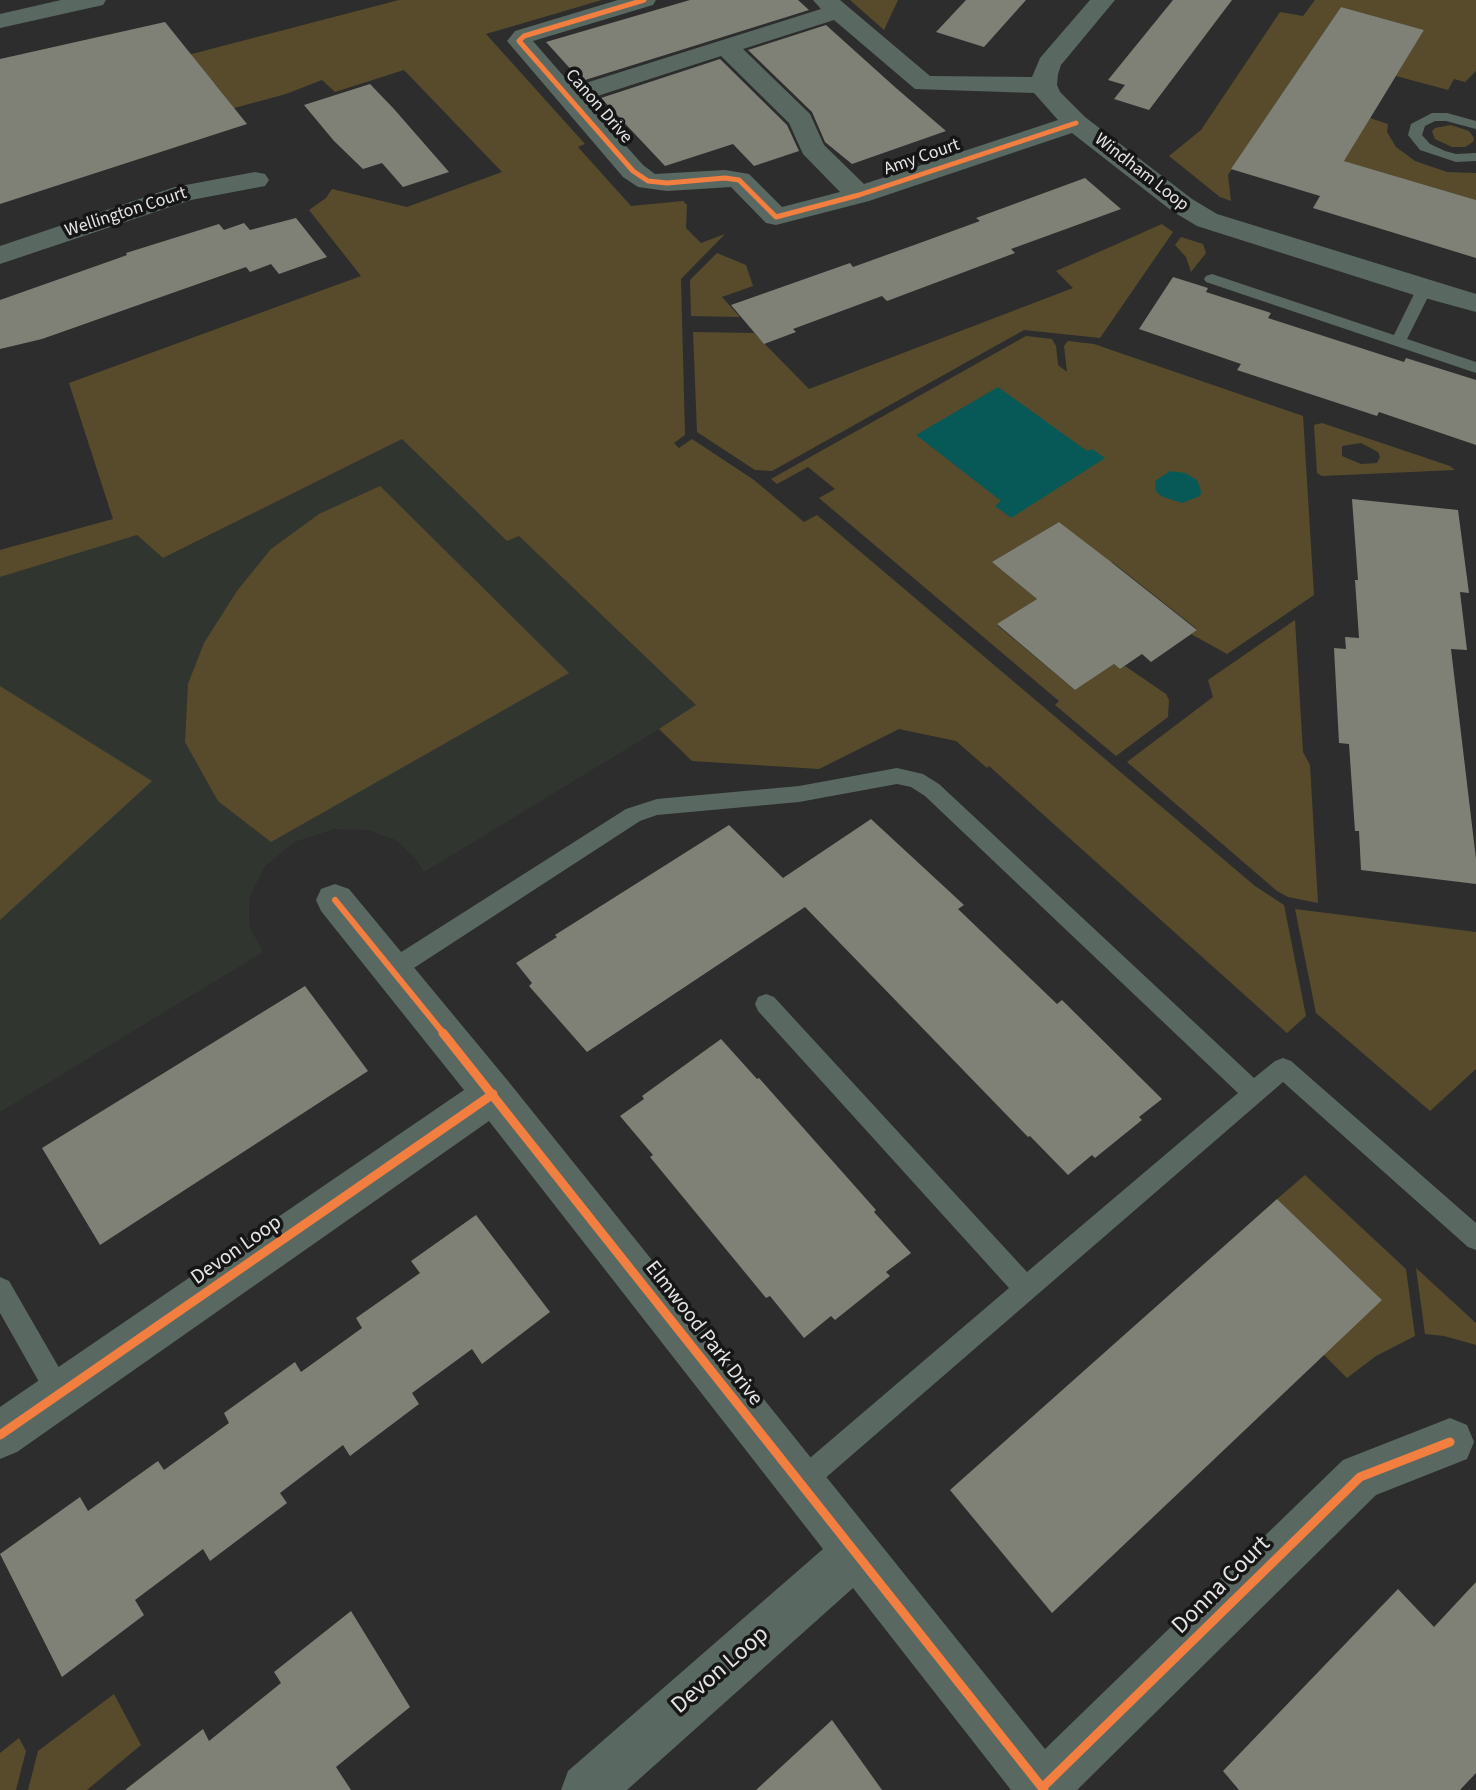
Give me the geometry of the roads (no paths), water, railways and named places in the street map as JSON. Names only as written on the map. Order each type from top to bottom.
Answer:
[{"type":"street","points":[[0,21],[94,0]]},
{"type":"street","name":"Canon Drive","points":[[644,0],[519,39],[640,177],[657,183],[739,180],[776,217]]},
{"type":"street","points":[[1045,85],[1049,63],[1103,0]]},
{"type":"street","name":"Canon Drive","points":[[568,97],[726,47],[831,6],[924,84],[1045,85]]},
{"type":"street","points":[[726,47],[801,120],[812,148],[859,195]]},
{"type":"street","name":"Windham Loop","points":[[1045,85],[1048,95],[1076,123],[1182,205],[1207,220],[1423,289],[1476,303]]},
{"type":"street","name":"Amy Court","points":[[776,217],[859,195],[1076,123]]},
{"type":"street","name":"Wellington Court","points":[[0,255],[185,193],[255,180]]},
{"type":"street","name":"Elmwood Park Drive","points":[[335,900],[493,1094],[1043,1789]]},
{"type":"street","name":"Devon Loop","points":[[0,1436],[493,1094]]},
{"type":"street","name":"Donna Court","points":[[1043,1789],[1360,1477],[1463,1442]]},
{"type":"street","name":"Devon Loop","points":[[587,1790],[856,1553]]},
{"type":"lane","points":[[1476,125],[1447,117],[1432,117],[1418,124],[1415,130],[1419,141],[1432,150],[1456,158],[1476,157]]},
{"type":"lane","points":[[1212,279],[1476,368]]},
{"type":"lane","points":[[1398,342],[1423,289]]},
{"type":"lane","points":[[392,970],[633,815],[657,807],[799,794],[897,776],[916,780],[932,790],[1253,1092]]},
{"type":"lane","points":[[766,1004],[1026,1289]]},
{"type":"lane","points":[[799,1484],[1283,1068],[1476,1240]]},
{"type":"lane","points":[[0,1289],[60,1394]]},
{"type":"water","points":[[998,387],[1087,451],[1092,449],[1105,458],[1011,518],[995,506],[1001,501],[916,435]]},
{"type":"water","points":[[1170,471],[1185,473],[1197,480],[1200,496],[1182,503],[1161,496],[1156,491],[1155,481]]}]
